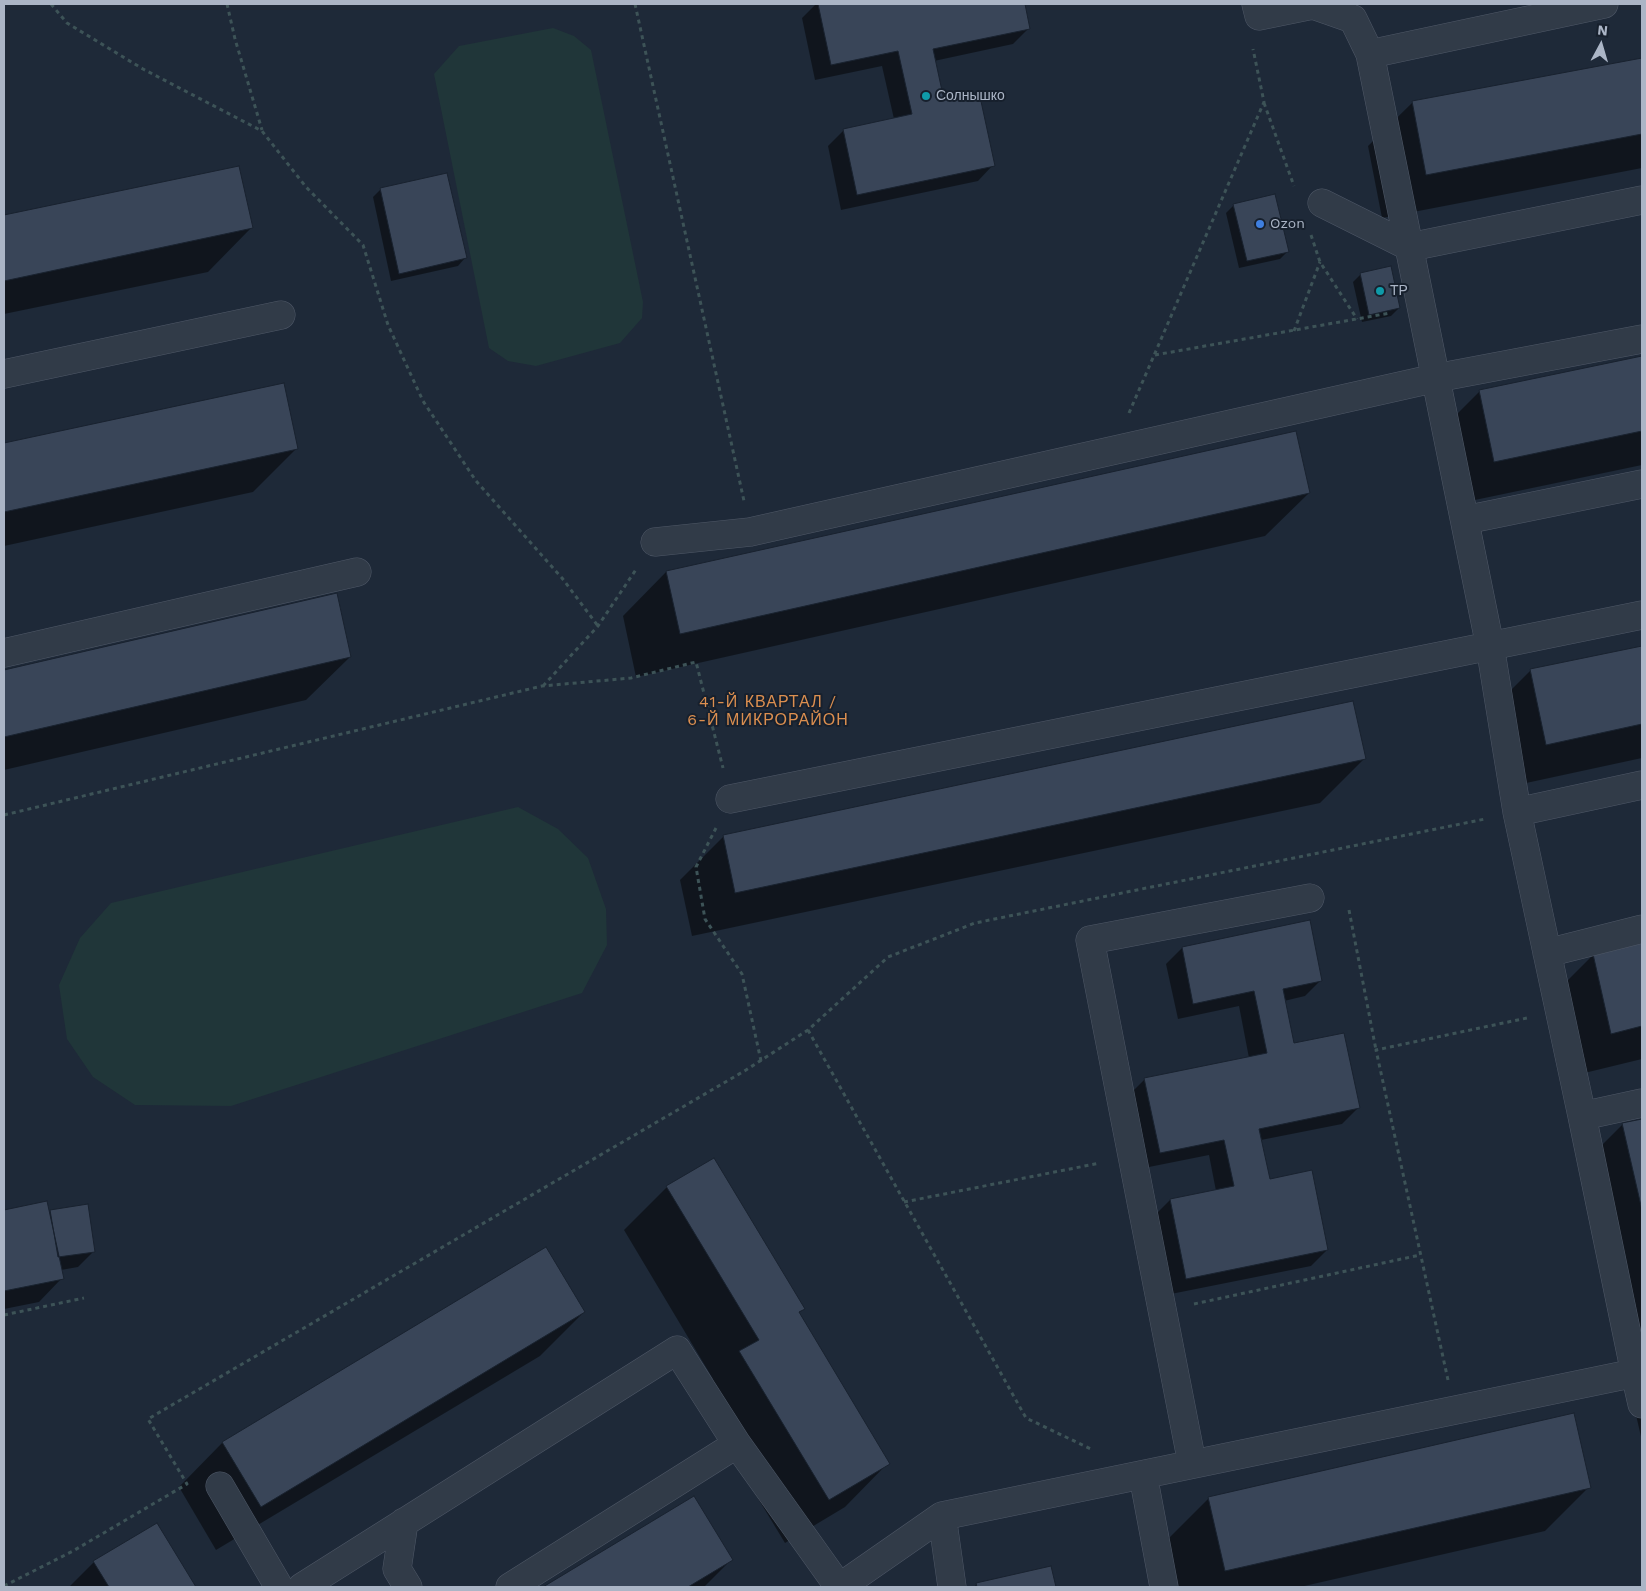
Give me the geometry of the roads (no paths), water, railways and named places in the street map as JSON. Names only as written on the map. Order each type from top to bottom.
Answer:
[{"type":"lane","points":[[1256,4],[1259,16],[1312,5],[1353,19],[1370,54],[1490,646],[1517,812],[1642,1404]]},
{"type":"lane","points":[[1370,54],[1604,4]]},
{"type":"lane","points":[[1322,203],[1410,247],[1642,200]]},
{"type":"lane","points":[[4,374],[281,316]]},
{"type":"lane","points":[[655,542],[750,532],[1436,378],[1642,339]]},
{"type":"lane","points":[[1465,520],[1642,484]]},
{"type":"lane","points":[[4,653],[357,572]]},
{"type":"lane","points":[[730,799],[1642,615]]},
{"type":"lane","points":[[1517,812],[1642,785]]},
{"type":"lane","points":[[1192,1463],[1090,940],[1310,898]]},
{"type":"lane","points":[[1547,953],[1642,929]]},
{"type":"lane","points":[[1582,1116],[1642,1103]]},
{"type":"lane","points":[[302,1587],[677,1350],[737,1444],[840,1587],[942,1516],[1635,1373]]},
{"type":"lane","points":[[510,1587],[737,1444]]},
{"type":"lane","points":[[1143,1475],[1164,1587]]},
{"type":"lane","points":[[220,1486],[279,1587]]},
{"type":"lane","points":[[942,1516],[952,1587]]},
{"type":"lane","points":[[404,1522],[398,1569],[408,1587]]},
{"type":"place","name":"Солнышко","points":[[926,96]]},
{"type":"place","name":"Ozon","points":[[1260,224]]},
{"type":"place","name":"ТР","points":[[1380,291]]},
{"type":"district","name":"41-Й КВАРТАЛ / 6-Й МИКРОРАЙОН","points":[[768,711]]}]
